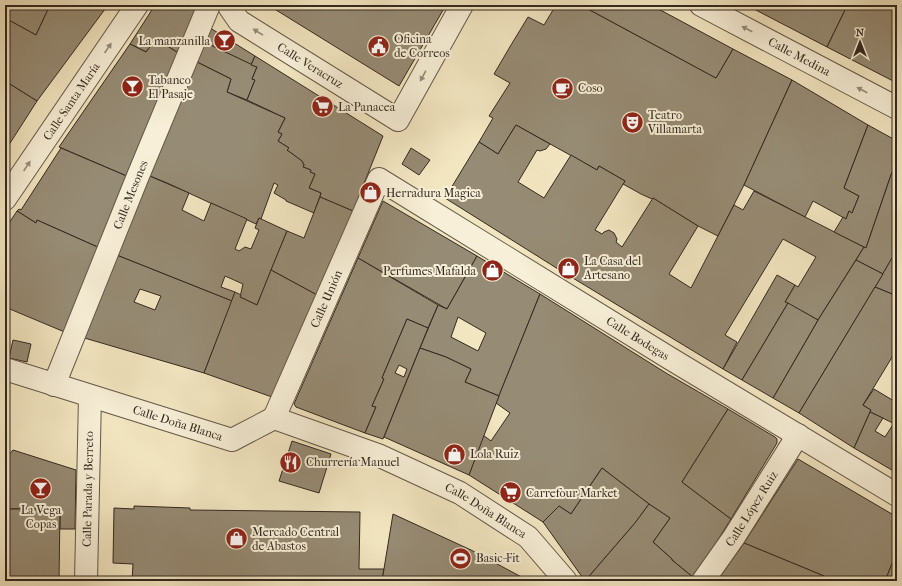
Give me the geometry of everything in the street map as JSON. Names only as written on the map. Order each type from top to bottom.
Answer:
[{"type":"street","name":"Calle Santa María","points":[[5,199],[137,5]]},
{"type":"street","name":"Calle Mesones","points":[[54,385],[209,5]]},
{"type":"street","name":"Calle Veracruz","points":[[229,5],[239,20],[398,120],[462,5]]},
{"type":"street","name":"Calle Medina","points":[[701,5],[897,108]]},
{"type":"street","name":"Calle Unión","points":[[274,418],[379,179]]},
{"type":"street","name":"Calle Bodegas","points":[[379,179],[671,359],[897,495]]},
{"type":"street","name":"Calle Doña Blanca","points":[[5,369],[232,440],[274,418],[378,455],[460,493],[528,537],[566,581]]},
{"type":"street","name":"Calle Parada y Berreto","points":[[86,581],[90,396]]},
{"type":"street","name":"Calle López Ruiz","points":[[703,581],[734,537],[798,435]]},
{"type":"building","points":[[5,5],[50,5],[36,35],[5,18]]},
{"type":"building","points":[[50,5],[108,5],[37,101],[5,81],[5,18],[36,35]]},
{"type":"building","points":[[155,5],[200,5],[180,54],[156,39],[146,52],[130,44]]},
{"type":"building","name":"Oficina de Correos","points":[[268,5],[446,5],[399,86]]},
{"type":"building","name":"Teatro Villamarta","points":[[556,5],[590,5],[588,9],[716,78],[733,49],[792,80],[744,185],[718,236],[698,226],[653,198],[652,199],[641,194],[623,184],[625,181],[599,166],[597,170],[516,125],[498,154],[479,142],[493,118],[489,116],[510,83],[494,74],[528,17],[544,25]]},
{"type":"building","points":[[590,5],[651,5],[733,49],[716,78],[588,9]]},
{"type":"building","points":[[751,5],[847,6],[827,47],[750,7]]},
{"type":"building","points":[[845,5],[897,5],[897,83],[827,47],[847,6]]},
{"type":"building","points":[[207,26],[255,56],[251,65],[200,40]]},
{"type":"building","points":[[156,39],[180,54],[129,177],[59,147],[130,44],[146,52]]},
{"type":"building","points":[[200,40],[257,67],[252,79],[255,80],[247,100],[227,92],[231,79],[193,60]]},
{"type":"building","points":[[255,56],[383,136],[353,211],[320,197],[321,193],[309,188],[315,174],[310,172],[311,170],[303,167],[304,165],[302,161],[287,150],[289,148],[278,141],[282,134],[278,132],[285,118],[247,100],[255,80],[252,79],[257,67],[251,65]]},
{"type":"building","points":[[193,60],[231,79],[227,92],[285,118],[278,132],[282,134],[278,141],[289,148],[287,150],[302,161],[304,165],[303,167],[311,170],[310,172],[315,174],[309,188],[321,193],[314,213],[286,201],[274,193],[278,185],[274,183],[261,219],[259,218],[256,224],[145,174]]},
{"type":"building","points":[[792,80],[868,125],[844,188],[859,196],[852,213],[849,211],[846,219],[813,201],[805,217],[744,185]]},
{"type":"building","points":[[5,81],[37,101],[5,151]]},
{"type":"building","points":[[516,125],[550,144],[546,149],[540,151],[537,150],[518,182],[544,198],[571,155],[597,170],[599,166],[625,181],[595,230],[602,234],[609,230],[614,233],[617,239],[616,242],[622,247],[653,198],[698,226],[669,274],[691,288],[734,205],[743,210],[754,191],[864,247],[818,320],[785,302],[795,285],[798,287],[816,257],[783,239],[725,335],[737,342],[723,369],[558,269],[445,198],[479,142],[498,154]]},
{"type":"building","points":[[868,125],[897,141],[897,174],[892,172],[866,248],[834,232],[843,217],[846,219],[849,211],[852,213],[859,196],[844,188]]},
{"type":"building","points":[[61,148],[129,177],[102,249],[37,220],[36,223],[17,211],[19,209],[21,210]]},
{"type":"building","points":[[411,148],[430,160],[419,175],[402,164]]},
{"type":"building","points":[[892,172],[897,174],[897,255],[895,259],[892,258],[883,274],[856,260],[864,247],[866,248]]},
{"type":"building","points":[[145,174],[189,193],[182,210],[204,221],[211,203],[247,219],[235,249],[239,251],[245,247],[251,249],[259,230],[255,228],[259,218],[287,231],[257,305],[240,297],[243,284],[225,276],[221,287],[235,292],[232,301],[114,254]]},
{"type":"building","points":[[320,197],[353,211],[317,295],[271,270],[287,231],[304,238]]},
{"type":"building","points":[[383,201],[477,256],[447,309],[358,258]]},
{"type":"building","points":[[17,211],[36,223],[37,220],[102,249],[67,333],[5,307],[5,229]]},
{"type":"building","points":[[114,254],[232,301],[204,373],[81,337]],"holes":[[[140,289],[161,296],[155,310],[134,302]]]},
{"type":"building","points":[[477,256],[540,294],[499,396],[465,382],[471,369],[446,357],[420,348],[438,305],[447,309]],"holes":[[[458,317],[486,333],[478,351],[451,337]]]},
{"type":"building","points":[[358,258],[438,305],[428,328],[407,319],[382,378],[384,379],[372,406],[376,407],[365,433],[296,407],[294,404]]},
{"type":"building","points":[[892,258],[897,260],[897,296],[875,287]]},
{"type":"building","points":[[856,260],[883,274],[799,413],[773,398],[818,320]]},
{"type":"building","points":[[271,270],[317,295],[272,397],[204,373],[235,292],[241,295],[240,297],[257,305]]},
{"type":"building","points":[[777,275],[795,285],[785,302],[788,303],[742,380],[723,369]]},
{"type":"building","points":[[875,287],[897,296],[897,349],[863,405],[871,410],[854,448],[799,413]]},
{"type":"building","points":[[540,294],[666,373],[728,409],[682,482],[731,519],[694,578],[653,542],[670,518],[602,468],[571,514],[559,506],[543,522],[469,475],[483,435],[491,441],[510,413],[496,403]]},
{"type":"building","points":[[788,303],[818,320],[773,398],[742,380]]},
{"type":"building","points":[[407,319],[428,328],[383,439],[365,433],[376,407],[372,406],[384,379],[382,378]],"holes":[[[399,365],[407,369],[404,377],[395,373]]]},
{"type":"building","points":[[13,340],[31,344],[27,362],[9,358]]},
{"type":"building","points":[[420,348],[446,357],[471,369],[465,382],[499,396],[469,475],[384,437]]},
{"type":"building","points":[[874,389],[894,401],[897,395],[897,425],[870,412],[871,410],[863,405]]},
{"type":"building","points":[[728,409],[777,439],[777,443],[731,519],[682,482]]},
{"type":"building","points":[[870,412],[883,418],[875,431],[885,437],[894,423],[897,425],[897,473],[854,448]]},
{"type":"building","points":[[292,441],[331,454],[319,493],[279,481]]},
{"type":"building","name":"La Vega Copas","points":[[13,450],[76,470],[75,529],[60,529],[60,509],[5,509],[7,457]]},
{"type":"building","points":[[798,459],[897,517],[897,560],[894,559],[885,581],[822,581],[824,576],[744,543]]},
{"type":"building","points":[[602,468],[649,504],[635,523],[585,581],[543,522],[559,506],[571,514]]},
{"type":"building","points":[[649,504],[670,518],[653,542],[694,578],[692,581],[585,581],[635,523]]},
{"type":"building","name":"Mercado Central de Abastos","points":[[134,506],[190,508],[190,510],[360,512],[359,569],[384,569],[382,581],[132,581],[133,564],[113,563],[114,508],[134,509]]},
{"type":"building","points":[[5,509],[60,509],[59,581],[5,581]]},
{"type":"building","points":[[393,514],[471,550],[529,581],[382,581]]},
{"type":"building","points":[[744,543],[824,576],[822,581],[717,581]]},
{"type":"building","points":[[894,559],[897,560],[897,579],[896,581],[885,581]]},
{"type":"place","name":"La manzanilla","points":[[225,41]]},
{"type":"place","name":"Oficina de Correos","points":[[378,46]]},
{"type":"place","name":"Tabanco El Pasaje","points":[[132,87]]},
{"type":"place","name":"Coso","points":[[562,88]]},
{"type":"place","name":"La Panacea","points":[[323,107]]},
{"type":"place","name":"Teatro Villamarta","points":[[632,122]]},
{"type":"place","name":"Herradura Magica","points":[[370,193]]},
{"type":"place","name":"La Casa del Artesano","points":[[568,268]]},
{"type":"place","name":"Perfumes Mafalda","points":[[492,271]]},
{"type":"place","name":"Lola Ruiz","points":[[454,454]]},
{"type":"place","name":"Churrería Manuel","points":[[290,462]]},
{"type":"place","name":"La Vega Copas","points":[[41,489]]},
{"type":"place","name":"Carrefour Market","points":[[510,493]]},
{"type":"place","name":"Mercado Central de Abastos","points":[[236,539]]},
{"type":"place","name":"Basic-Fit","points":[[461,558]]}]
